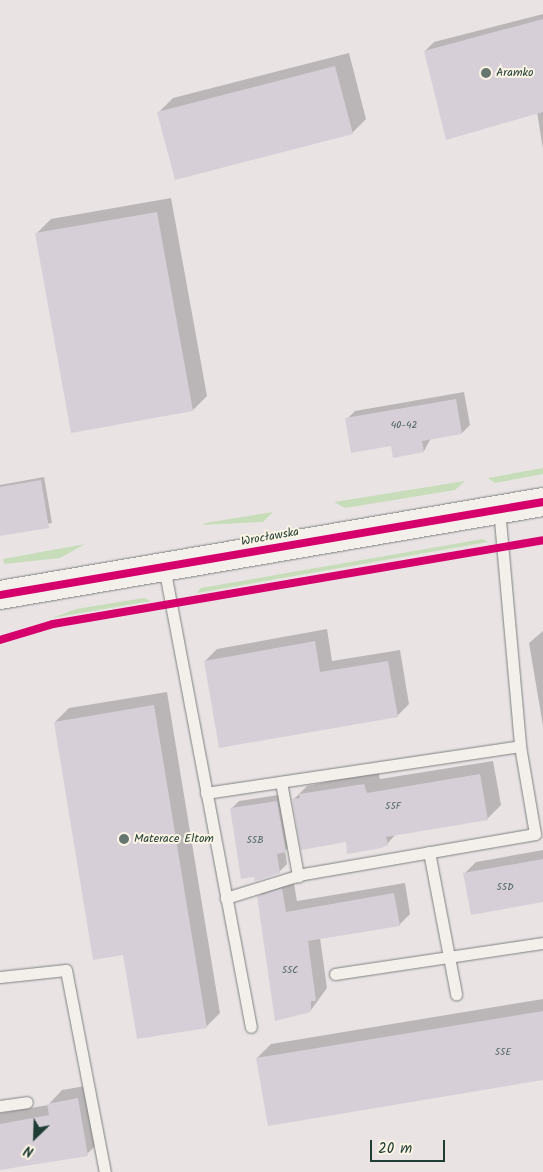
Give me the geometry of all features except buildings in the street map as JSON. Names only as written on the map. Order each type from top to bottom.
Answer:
[{"type":"street","name":"Wrocławska","points":[[0,595],[543,502]]},
{"type":"lane","points":[[226,898],[298,876],[539,833],[520,746],[499,509]]},
{"type":"lane","points":[[164,567],[251,1027]]},
{"type":"lane","points":[[206,793],[520,746]]},
{"type":"lane","points":[[281,782],[298,876]]},
{"type":"lane","points":[[429,852],[456,994]]},
{"type":"lane","points":[[335,974],[543,943]]},
{"type":"lane","points":[[0,977],[66,970],[105,1172]]},
{"type":"lane","points":[[0,1106],[27,1102]]},
{"type":"green space","points":[[543,468],[543,474],[495,483],[488,478]]},
{"type":"green space","points":[[465,481],[455,490],[345,508],[334,502]]},
{"type":"green space","points":[[273,512],[263,522],[203,525],[205,523]]},
{"type":"green space","points":[[483,539],[488,542],[197,593],[201,588]]},
{"type":"green space","points":[[85,544],[60,558],[4,564],[3,559]]},
{"type":"green space","points":[[144,598],[151,601],[52,618],[76,609]]},
{"type":"cycle path","points":[[0,595],[543,502]]},
{"type":"cycle path","points":[[0,640],[53,624],[543,540]]},
{"type":"place","name":"Aramko","points":[[486,73]]},
{"type":"place","name":"Materace Eltom","points":[[124,839]]}]
